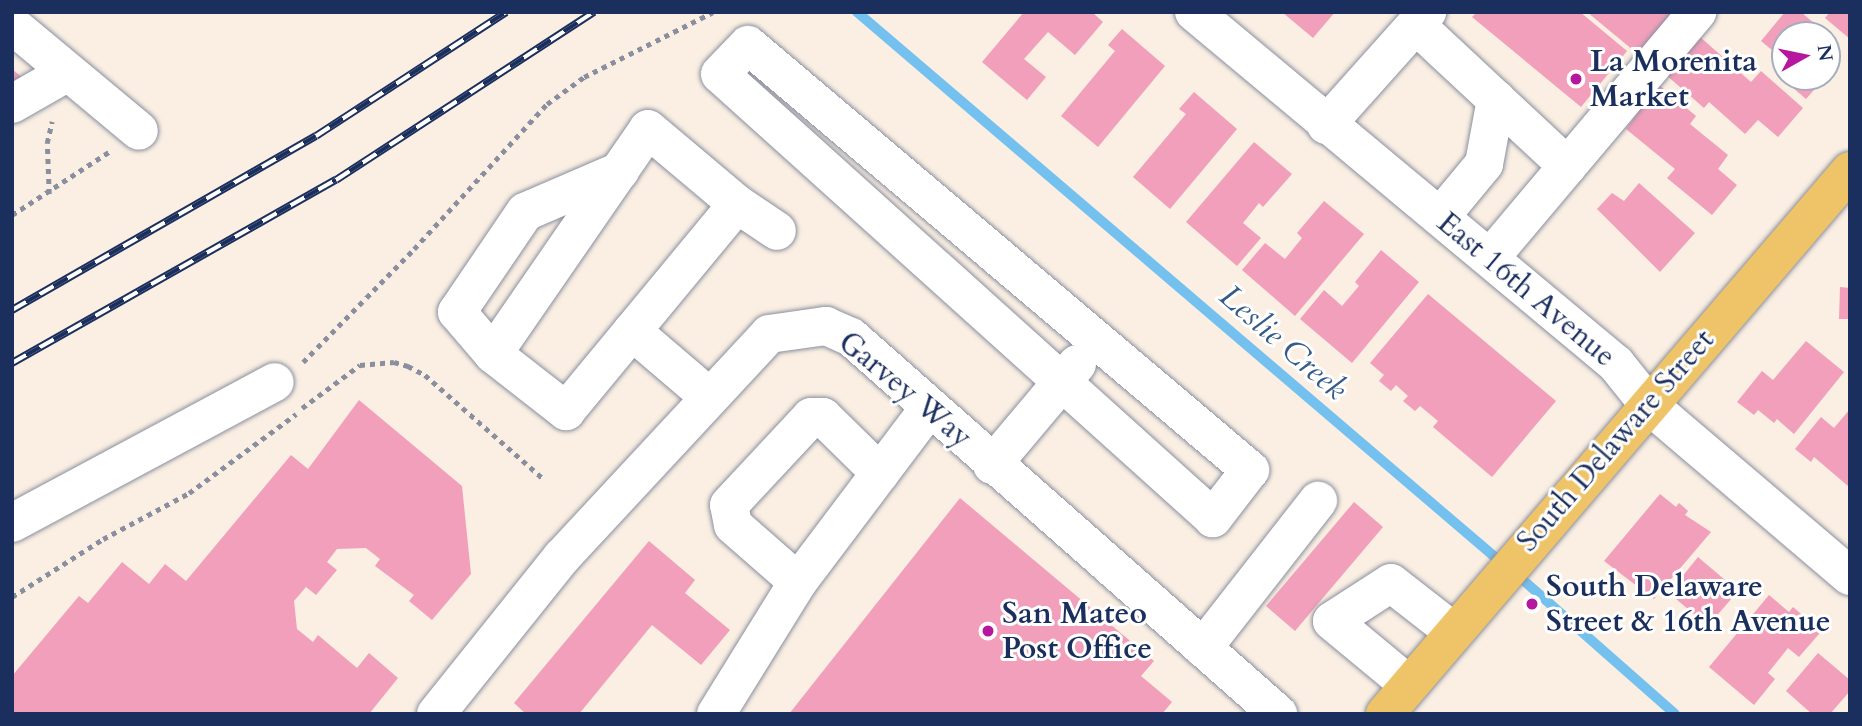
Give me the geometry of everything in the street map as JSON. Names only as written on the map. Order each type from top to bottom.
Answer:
[{"type":"main road","name":"South Delaware Street","points":[[1397,700],[1532,538],[1850,171]]},
{"type":"street","name":"East 16th Avenue","points":[[1194,12],[1326,125],[1616,364],[1648,405],[1850,576]]},
{"type":"street","points":[[1490,258],[1697,12]]},
{"type":"street","points":[[1326,125],[1421,19],[1496,99],[1567,166]]},
{"type":"street","points":[[12,25],[139,131]]},
{"type":"street","points":[[748,45],[1250,470],[1213,518],[882,220],[720,74],[748,45]]},
{"type":"street","points":[[12,104],[68,72]]},
{"type":"street","points":[[1440,217],[1484,164],[1496,99]]},
{"type":"street","points":[[494,354],[648,129],[737,204],[777,231]]},
{"type":"street","points":[[620,171],[525,212],[457,312],[494,354],[566,411],[737,204]]},
{"type":"street","points":[[882,220],[912,184]]},
{"type":"street","name":"Garvey Way","points":[[436,714],[562,557],[708,396],[769,334],[826,326],[850,337],[930,407],[992,465],[1203,648],[1259,708]]},
{"type":"street","points":[[632,331],[708,396]]},
{"type":"street","points":[[992,465],[1096,341]]},
{"type":"street","points":[[12,523],[275,382]]},
{"type":"street","points":[[716,714],[798,582],[930,407]]},
{"type":"street","points":[[798,582],[733,525],[729,505],[811,417],[823,417],[880,473]]},
{"type":"street","points":[[1203,648],[1318,501]]},
{"type":"street","points":[[1397,700],[1332,621],[1391,583],[1454,632]]},
{"type":"path","points":[[275,382],[310,357],[372,294],[547,104],[584,77],[713,12]]},
{"type":"path","points":[[49,194],[47,143],[53,117]]},
{"type":"path","points":[[12,215],[49,194],[139,131]]},
{"type":"path","points":[[12,597],[103,539],[221,472],[360,365],[394,362],[425,375],[544,479]]},
{"type":"building","points":[[1024,12],[1092,12],[1103,22],[1075,55],[1048,32],[1024,59],[1046,77],[1027,100],[982,62]]},
{"type":"building","points":[[1282,12],[1335,12],[1313,38]]},
{"type":"building","name":"La Morenita Market","points":[[1477,12],[1580,12],[1627,51],[1581,107],[1472,17]]},
{"type":"building","points":[[1587,12],[1674,12],[1639,55]]},
{"type":"building","points":[[1785,12],[1801,12],[1811,21],[1778,21]]},
{"type":"building","points":[[1830,12],[1850,12],[1850,39],[1841,31],[1841,21],[1829,21],[1825,18]]},
{"type":"building","points":[[1122,29],[1165,66],[1098,147],[1061,116],[1115,51],[1108,45]]},
{"type":"building","points":[[1771,29],[1771,49],[1761,41]]},
{"type":"building","points":[[1699,36],[1751,82],[1761,71],[1771,80],[1771,91],[1784,91],[1803,108],[1778,137],[1758,120],[1745,134],[1709,102],[1704,108],[1665,74]]},
{"type":"building","points":[[12,69],[29,83],[12,92]]},
{"type":"building","points":[[1658,84],[1696,116],[1690,124],[1728,155],[1718,169],[1737,185],[1712,215],[1667,178],[1675,169],[1626,129]]},
{"type":"building","points":[[1797,91],[1813,91],[1806,99]]},
{"type":"building","points":[[1194,92],[1237,129],[1170,209],[1133,177],[1186,114],[1179,109]]},
{"type":"building","points":[[1254,142],[1292,174],[1263,207],[1259,203],[1243,223],[1261,238],[1237,266],[1186,222]]},
{"type":"building","points":[[1639,183],[1695,233],[1660,272],[1597,209],[1612,193],[1624,201]]},
{"type":"building","points":[[1324,201],[1364,234],[1295,316],[1242,270],[1265,243],[1285,259],[1302,238],[1297,233]]},
{"type":"building","points":[[1381,250],[1419,282],[1352,363],[1300,319],[1324,290],[1342,306],[1359,286],[1355,282]]},
{"type":"building","points":[[1840,287],[1850,288],[1850,319],[1839,319]]},
{"type":"building","points":[[1428,294],[1556,401],[1492,477],[1433,427],[1438,421],[1420,406],[1415,411],[1403,401],[1408,396],[1396,385],[1391,391],[1379,381],[1384,375],[1370,363]]},
{"type":"building","points":[[1806,341],[1844,372],[1794,434],[1777,419],[1774,423],[1758,410],[1754,415],[1737,402],[1762,371],[1773,380]]},
{"type":"building","points":[[359,400],[462,486],[471,574],[432,620],[409,601],[414,595],[375,566],[380,559],[366,548],[337,549],[327,562],[337,570],[316,595],[306,587],[294,601],[297,629],[313,642],[318,635],[357,668],[369,653],[398,678],[369,714],[12,714],[12,676],[79,596],[88,603],[122,562],[149,584],[165,564],[186,581],[291,455],[308,469]]},
{"type":"building","points":[[1850,409],[1848,486],[1814,457],[1811,462],[1795,449],[1821,417],[1834,428]]},
{"type":"building","points":[[1660,494],[1676,507],[1679,503],[1688,511],[1685,515],[1711,532],[1654,599],[1604,561]]},
{"type":"building","name":"San Mateo Post Office","points":[[960,498],[1154,661],[1141,676],[1172,702],[1162,714],[789,714]]},
{"type":"building","points":[[1354,502],[1383,527],[1295,631],[1266,606]]},
{"type":"building","points":[[649,541],[695,580],[685,593],[730,630],[701,665],[652,625],[579,714],[526,714],[514,703]]},
{"type":"building","points":[[1698,557],[1738,591],[1708,626],[1669,593]]},
{"type":"building","points":[[1769,595],[1789,612],[1793,607],[1806,618],[1809,614],[1825,627],[1799,657],[1788,648],[1768,673],[1775,679],[1754,705],[1709,667]]},
{"type":"building","points":[[1818,653],[1850,680],[1850,691],[1830,714],[1812,714],[1786,691]]},
{"type":"waterway","name":"Leslie Creek","points":[[857,12],[1503,564]]},
{"type":"waterway","name":"Leslie Creek","points":[[1515,573],[1675,714]]},
{"type":"railway","points":[[12,310],[316,136],[506,12]]},
{"type":"railway","points":[[12,363],[336,180],[594,12]]},
{"type":"place","name":"La Morenita Market","points":[[1576,79]]},
{"type":"place","name":"South Delaware Street & 16th Avenue","points":[[1532,604]]},
{"type":"place","name":"San Mateo Post Office","points":[[988,631]]}]
